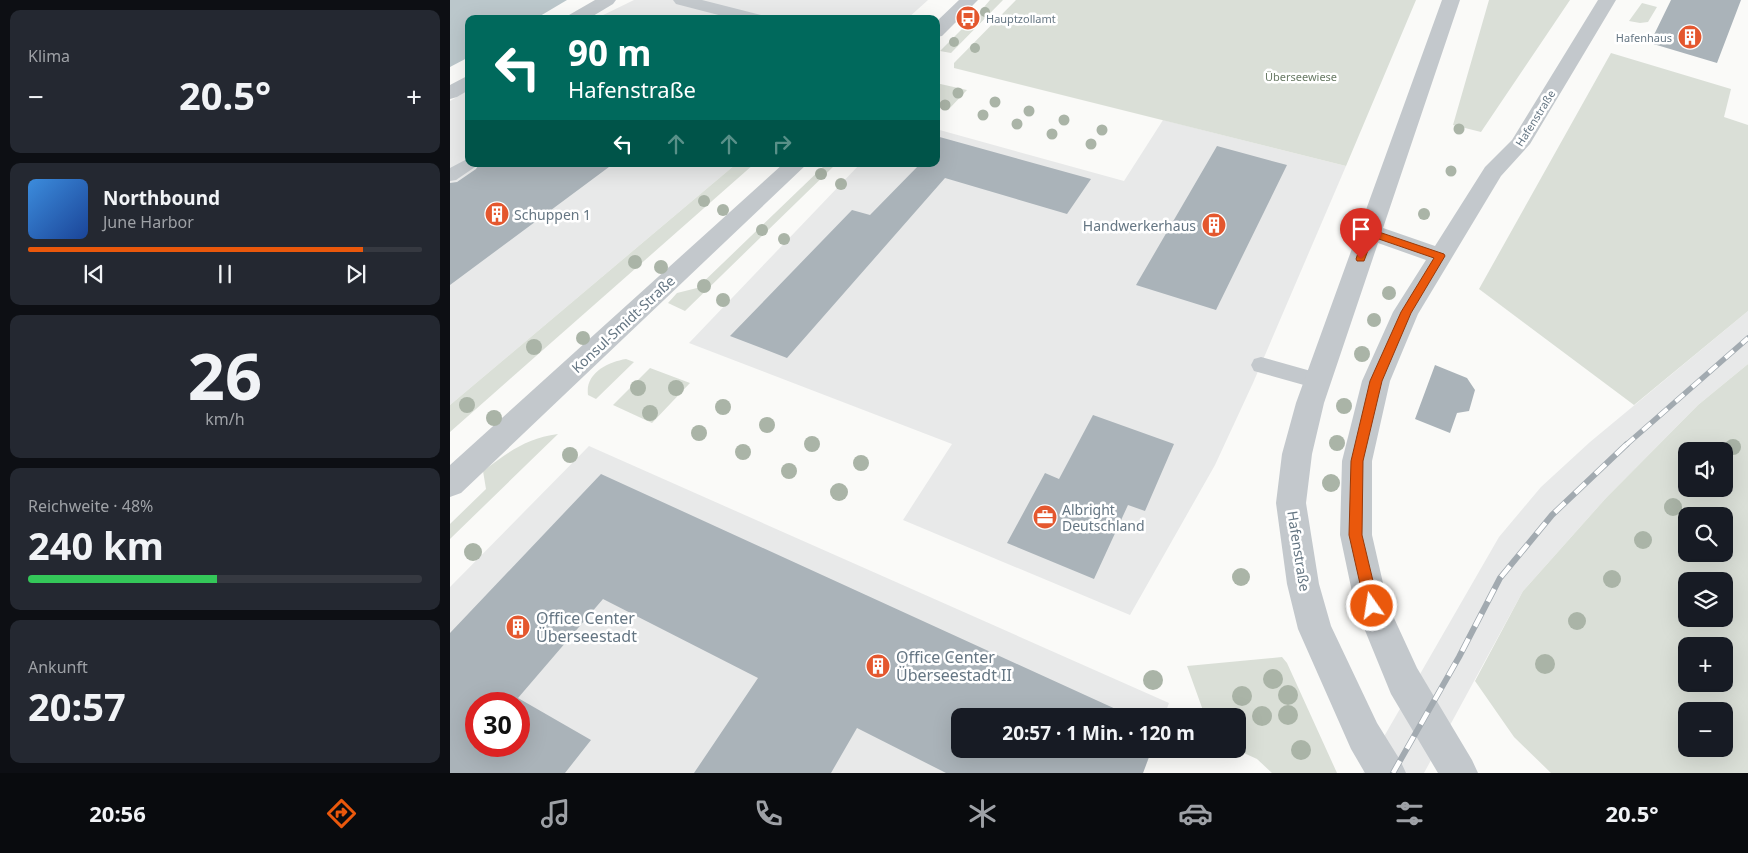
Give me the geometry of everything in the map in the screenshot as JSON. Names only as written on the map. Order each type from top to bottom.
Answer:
[{"type":"street","points":[[582,15],[607,0]]},
{"type":"street","points":[[682,0],[740,15]]},
{"type":"street","points":[[940,28],[969,0]]},
{"type":"street","name":"Hafenstraße","points":[[1386,773],[1364,736],[1315,629],[1303,584],[1291,503],[1297,454],[1318,382],[1451,0]]},
{"type":"street","name":"Hafenstraße","points":[[1459,773],[1404,681],[1372,606],[1356,535],[1357,461],[1376,381],[1406,312],[1493,172],[1520,144],[1607,0]]},
{"type":"street","points":[[450,92],[465,83]]},
{"type":"street","name":"Konsul-Smidt-Straße","points":[[450,484],[793,167]]},
{"type":"street","points":[[1370,232],[1440,256]]},
{"type":"lane","points":[[450,176],[465,166]]},
{"type":"lane","points":[[1261,366],[1318,382]]},
{"type":"shaded area","points":[[450,0],[567,0],[542,15],[465,15],[465,59],[450,67]]},
{"type":"shaded area","points":[[634,0],[928,0],[911,15],[603,15]]},
{"type":"shaded area","points":[[465,92],[465,167],[732,167],[450,405],[450,101]]},
{"type":"shaded area","points":[[1163,120],[1346,166],[1253,383],[1215,465],[1130,615],[903,520],[952,444],[689,343],[857,167],[940,167],[940,130],[1124,181]]},
{"type":"shaded area","points":[[1748,311],[1748,364],[1698,405],[1606,498],[1523,591],[1424,773],[1363,773],[1499,537],[1541,487],[1590,442]]},
{"type":"shaded area","points":[[589,446],[1169,703],[1167,708],[951,708],[951,758],[1149,758],[1143,773],[450,773],[450,587]]},
{"type":"green space","points":[[990,0],[1003,0],[951,53],[940,51],[973,18],[967,16],[978,14]]},
{"type":"green space","name":"Überseewiese","points":[[1016,0],[1416,0],[1346,166],[954,68],[954,63]]},
{"type":"green space","points":[[1489,0],[1570,0],[1481,132],[1453,125]]},
{"type":"green space","points":[[1642,3],[1657,7],[1648,22],[1629,21]]},
{"type":"green space","points":[[1611,53],[1731,89],[1724,117],[1748,125],[1748,311],[1634,405],[1479,289]]},
{"type":"green space","points":[[940,84],[967,90],[948,110],[940,108]]},
{"type":"green space","points":[[732,167],[751,167],[450,432],[450,405]]},
{"type":"green space","points":[[823,167],[833,167],[685,311],[668,303],[677,293],[697,288]]},
{"type":"green space","points":[[626,359],[634,362],[596,399],[588,395],[590,381],[599,370],[612,363]]},
{"type":"green space","points":[[1748,364],[1748,773],[1551,773],[1514,737],[1475,681],[1523,591],[1606,498],[1698,405]]},
{"type":"green space","points":[[650,368],[690,383],[652,423],[613,405]]},
{"type":"green space","points":[[558,434],[450,539],[450,524],[486,489],[483,471],[527,442]]},
{"type":"green space","points":[[1282,657],[1287,663],[1337,773],[1272,773],[1257,759],[1246,754],[1246,708],[1202,708],[1187,666]]},
{"type":"building","name":"Hafenhaus","points":[[1671,0],[1741,0],[1717,63],[1650,43]]},
{"type":"building","points":[[940,137],[1091,179],[1067,214],[945,178],[787,358],[730,336],[852,210],[870,215],[917,167],[940,167]]},
{"type":"building","name":"Handwerkerhaus","points":[[1217,146],[1287,165],[1216,310],[1136,285]]},
{"type":"building","name":"Schuppen 1","points":[[477,167],[609,167],[450,285],[450,183],[457,182]]},
{"type":"building","points":[[1435,365],[1467,378],[1475,390],[1469,411],[1457,413],[1450,433],[1415,419]]},
{"type":"building","points":[[1093,415],[1174,444],[1145,511],[1128,505],[1094,579],[1007,543],[1045,473],[1059,479]]},
{"type":"building","points":[[601,474],[1113,708],[951,708],[951,758],[1149,758],[1143,773],[946,773],[857,728],[831,773],[694,773],[758,678],[603,599],[523,692],[465,692],[465,757],[530,757],[530,705],[591,740],[565,773],[450,773],[450,633]]},
{"type":"railway","points":[[1626,445],[1748,338]]},
{"type":"railway","points":[[1393,773],[1459,657],[1500,578],[1552,515],[1627,444]]},
{"type":"place","name":"Hauptzollamt","points":[[968,18]]},
{"type":"place","name":"Hafenhaus","points":[[1690,37]]},
{"type":"place","name":"Schuppen 1","points":[[497,214]]},
{"type":"place","name":"Handwerkerhaus","points":[[1214,225]]},
{"type":"place","name":"Albright Deutschland","points":[[1045,517]]},
{"type":"place","name":"Office Center Überseestadt","points":[[518,627]]},
{"type":"place","name":"Office Center Überseestadt II","points":[[878,666]]},
{"type":"route","points":[[1361,259],[1370,232],[1440,256],[1406,312],[1376,381],[1357,461],[1356,535],[1372,606]]}]
